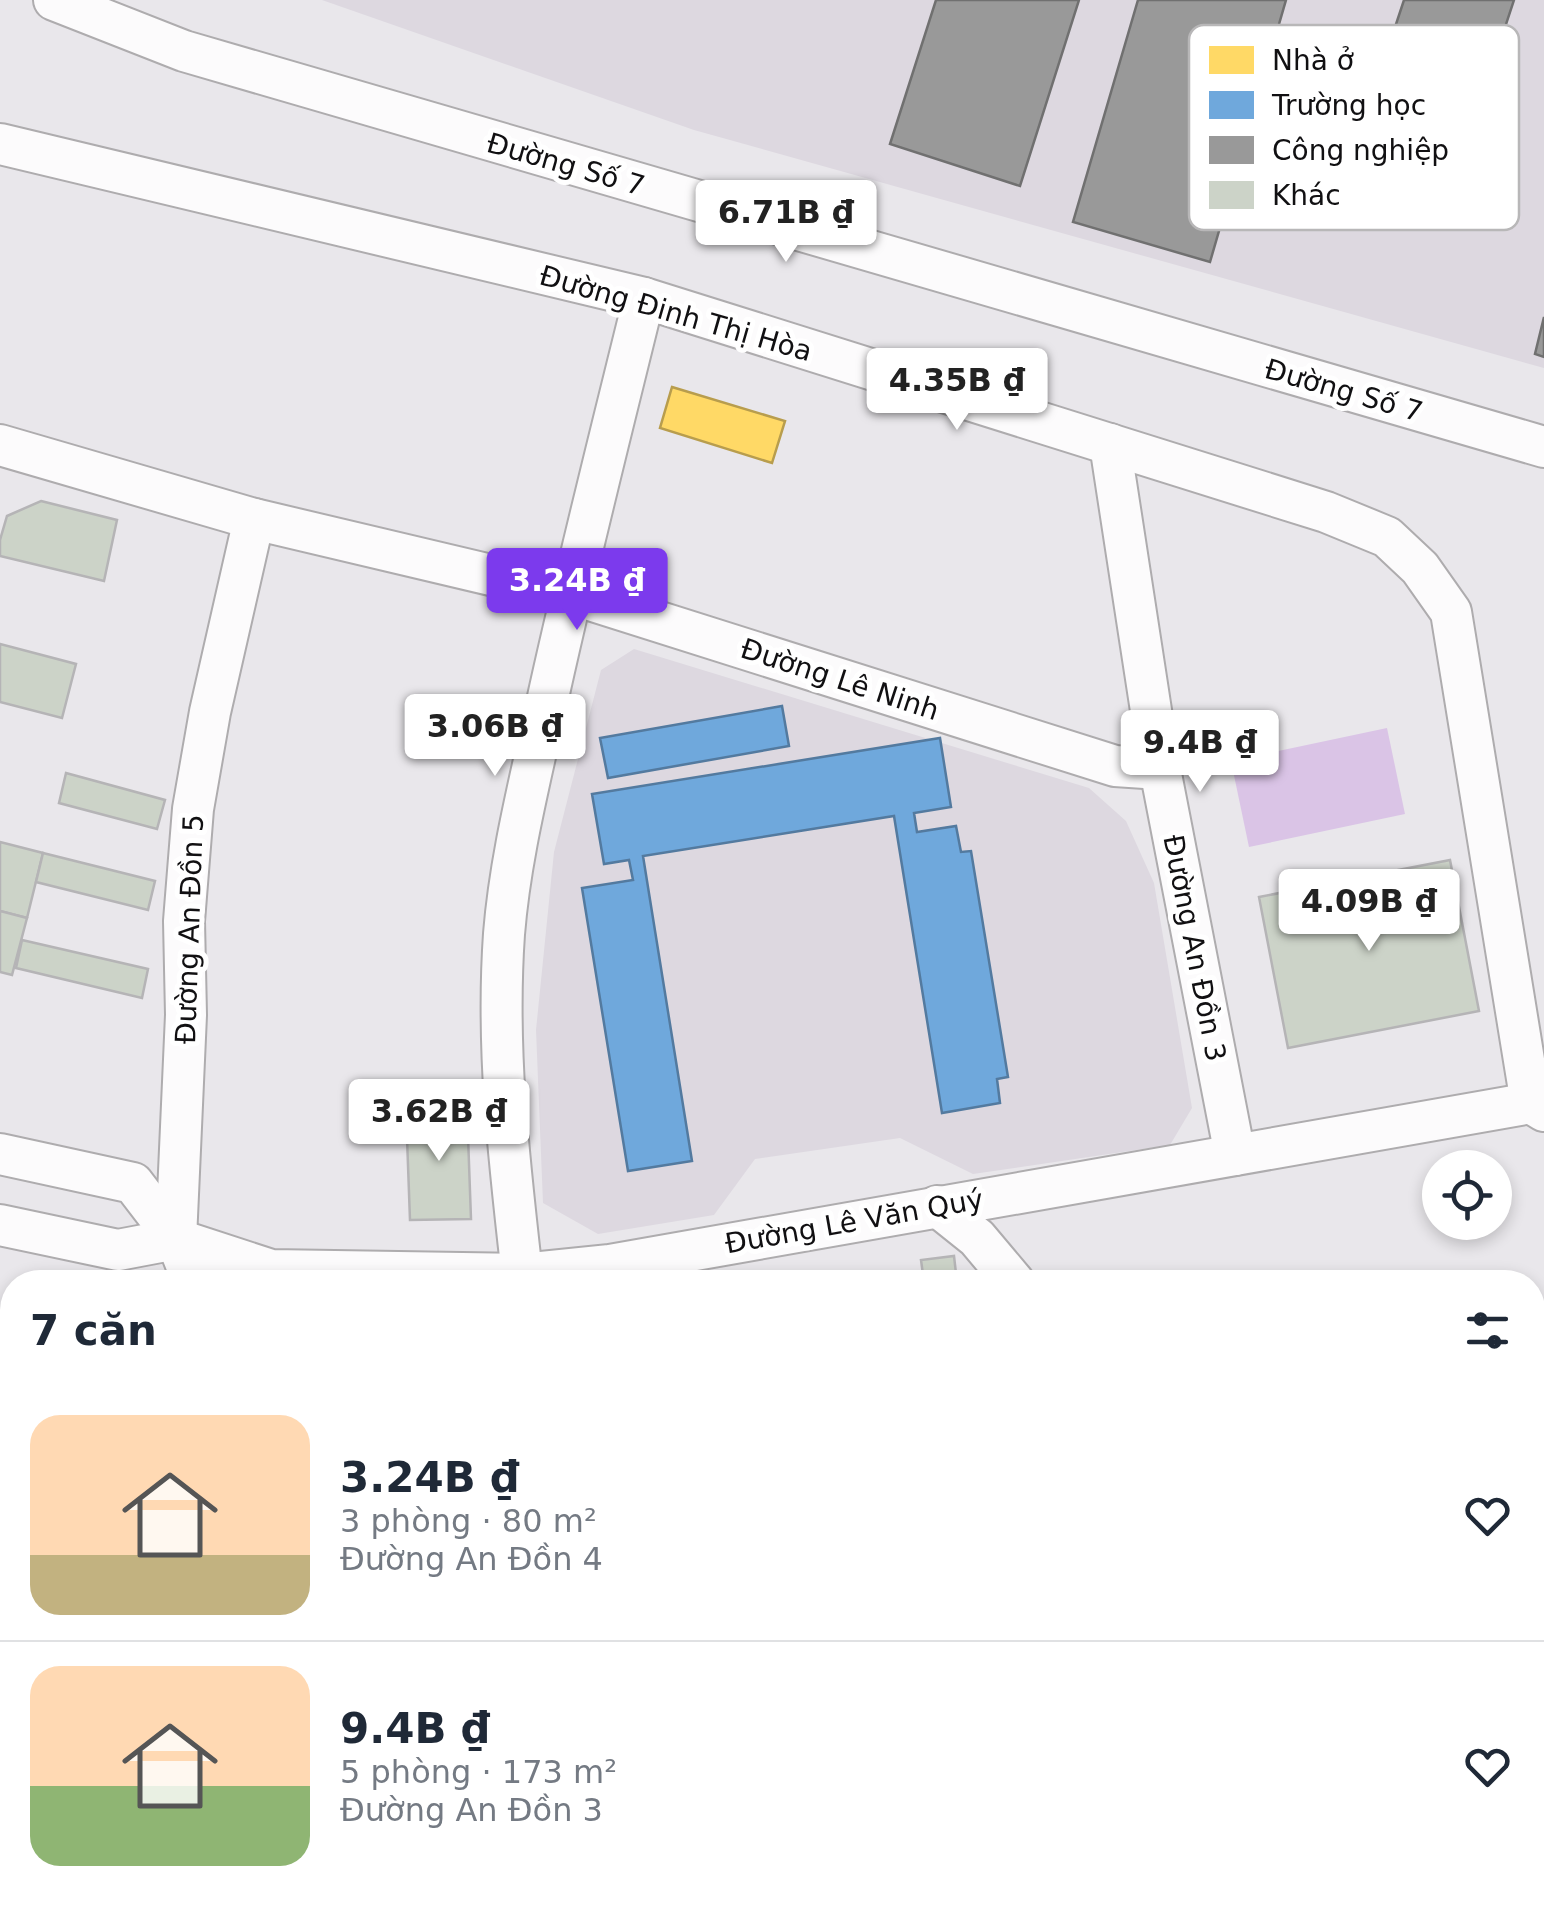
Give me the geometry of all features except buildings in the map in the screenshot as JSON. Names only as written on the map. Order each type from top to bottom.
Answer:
[{"type":"street","name":"Đường Số 7","points":[[54,0],[184,51],[1544,447]]},
{"type":"street","name":"Đường Đinh Thị Hòa","points":[[0,144],[644,298],[1326,512],[1386,536],[1420,568],[1451,612],[1538,1107]]},
{"type":"street","points":[[522,1270],[503,1116],[500,1007],[504,931],[517,842],[571,594],[644,298]]},
{"type":"street","name":"Đường An Đồn 3","points":[[1110,444],[1160,769],[1234,1155]]},
{"type":"street","name":"Đường Lê Ninh","points":[[0,446],[254,518],[571,594],[1115,766],[1160,769]]},
{"type":"street","name":"Đường An Đồn 5","points":[[188,1270],[176,1239],[186,1015],[184,921],[193,809],[210,712],[254,518]]},
{"type":"street","name":"Đường Lê Văn Quý","points":[[566,1270],[610,1266],[936,1206],[1538,1107]]},
{"type":"street","points":[[0,1154],[133,1183],[176,1239]]},
{"type":"street","points":[[936,1206],[976,1238],[1004,1270]]},
{"type":"street","name":"Đường Lê Văn Quý","points":[[0,1225],[118,1250],[176,1239],[271,1270]]},
{"type":"shaded area","points":[[322,0],[1544,0],[1544,368],[694,130]]},
{"type":"shaded area","points":[[634,649],[1089,788],[1126,821],[1154,883],[1192,1108],[1170,1145],[973,1174],[900,1138],[755,1159],[714,1215],[598,1234],[543,1203],[536,1030],[554,852],[601,670]]},
{"type":"shaded area","points":[[1387,728],[1405,814],[1249,847],[1231,761]]}]
